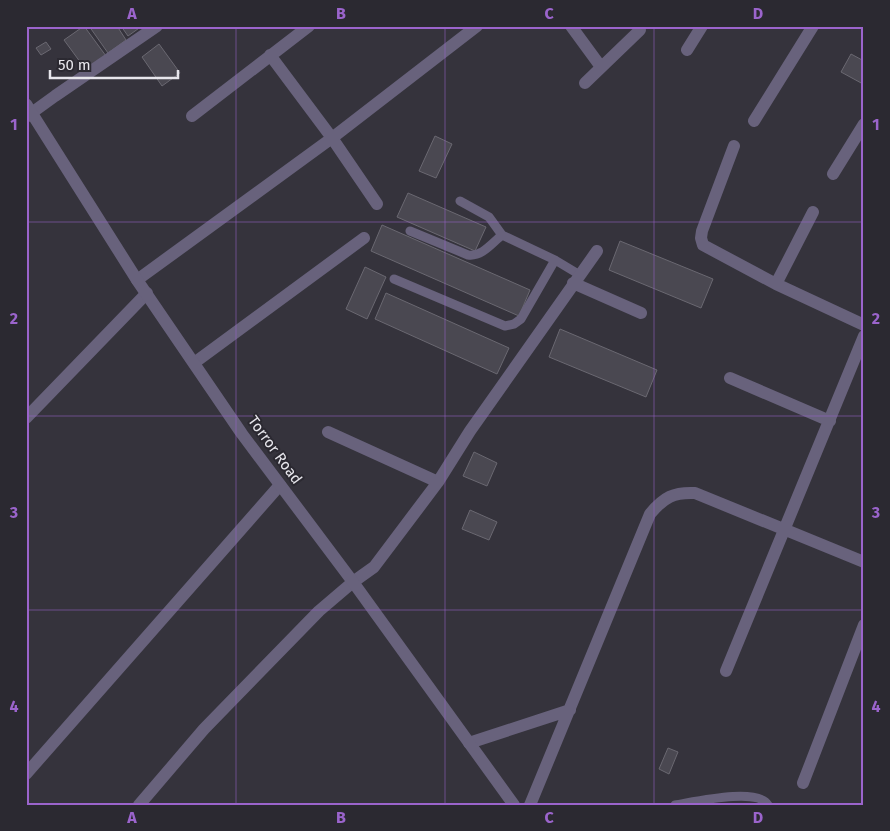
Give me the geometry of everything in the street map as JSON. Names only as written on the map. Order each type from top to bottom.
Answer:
[{"type":"street","points":[[28,111],[157,26]]},
{"type":"street","points":[[192,116],[309,26]]},
{"type":"street","points":[[137,280],[332,138],[477,26]]},
{"type":"street","points":[[571,26],[601,67]]},
{"type":"street","points":[[688,50],[702,26]]},
{"type":"street","points":[[754,121],[813,26]]},
{"type":"street","points":[[585,83],[640,30]]},
{"type":"street","points":[[270,55],[332,138],[377,204]]},
{"type":"street","name":"Torror Road","points":[[28,111],[137,280],[242,434],[353,582],[514,805]]},
{"type":"street","points":[[832,174],[864,124]]},
{"type":"street","points":[[734,146],[702,231],[700,238],[703,245],[776,284],[864,325]]},
{"type":"street","points":[[776,284],[813,212]]},
{"type":"street","points":[[194,363],[364,238]]},
{"type":"street","points":[[139,805],[204,729],[319,610],[353,582],[374,568],[438,482],[470,431],[596,251]]},
{"type":"street","points":[[576,279],[641,313]]},
{"type":"street","points":[[26,418],[147,293]]},
{"type":"street","points":[[726,671],[864,336]]},
{"type":"street","points":[[730,378],[830,421]]},
{"type":"street","points":[[328,432],[438,482]]},
{"type":"street","points":[[26,774],[280,485]]},
{"type":"street","points":[[530,805],[650,514],[656,506],[668,497],[681,492],[695,493],[864,562]]},
{"type":"street","points":[[803,783],[864,625]]},
{"type":"street","points":[[469,743],[570,710]]},
{"type":"lane","points":[[460,201],[489,217],[502,235],[555,260],[576,279]]},
{"type":"lane","points":[[410,231],[474,256],[481,253],[502,235]]},
{"type":"lane","points":[[394,279],[504,326],[514,324],[521,319],[555,260]]},
{"type":"lane","points":[[675,805],[710,799],[753,796],[766,800],[768,805]]},
{"type":"building","points":[[84,26],[106,56],[86,70],[64,40]]},
{"type":"building","points":[[89,26],[117,26],[126,40],[108,53]]},
{"type":"building","points":[[121,26],[142,26],[128,36]]},
{"type":"building","points":[[46,42],[51,49],[41,55],[36,48]]},
{"type":"building","points":[[159,44],[180,73],[162,86],[142,57]]},
{"type":"building","points":[[851,54],[864,61],[863,84],[841,72]]},
{"type":"building","points":[[435,136],[452,144],[436,178],[419,171]]},
{"type":"building","points":[[408,193],[486,227],[475,251],[397,217]]},
{"type":"building","points":[[382,225],[530,290],[519,316],[371,251]]},
{"type":"building","points":[[620,241],[713,279],[701,308],[609,270]]},
{"type":"building","points":[[365,267],[386,277],[367,319],[346,309]]},
{"type":"building","points":[[386,293],[509,348],[497,374],[375,319]]},
{"type":"building","points":[[560,329],[657,370],[646,397],[549,357]]},
{"type":"building","points":[[474,452],[497,463],[487,486],[463,476]]},
{"type":"building","points":[[470,510],[497,522],[489,540],[462,529]]},
{"type":"building","points":[[668,748],[678,752],[669,774],[659,769]]}]
